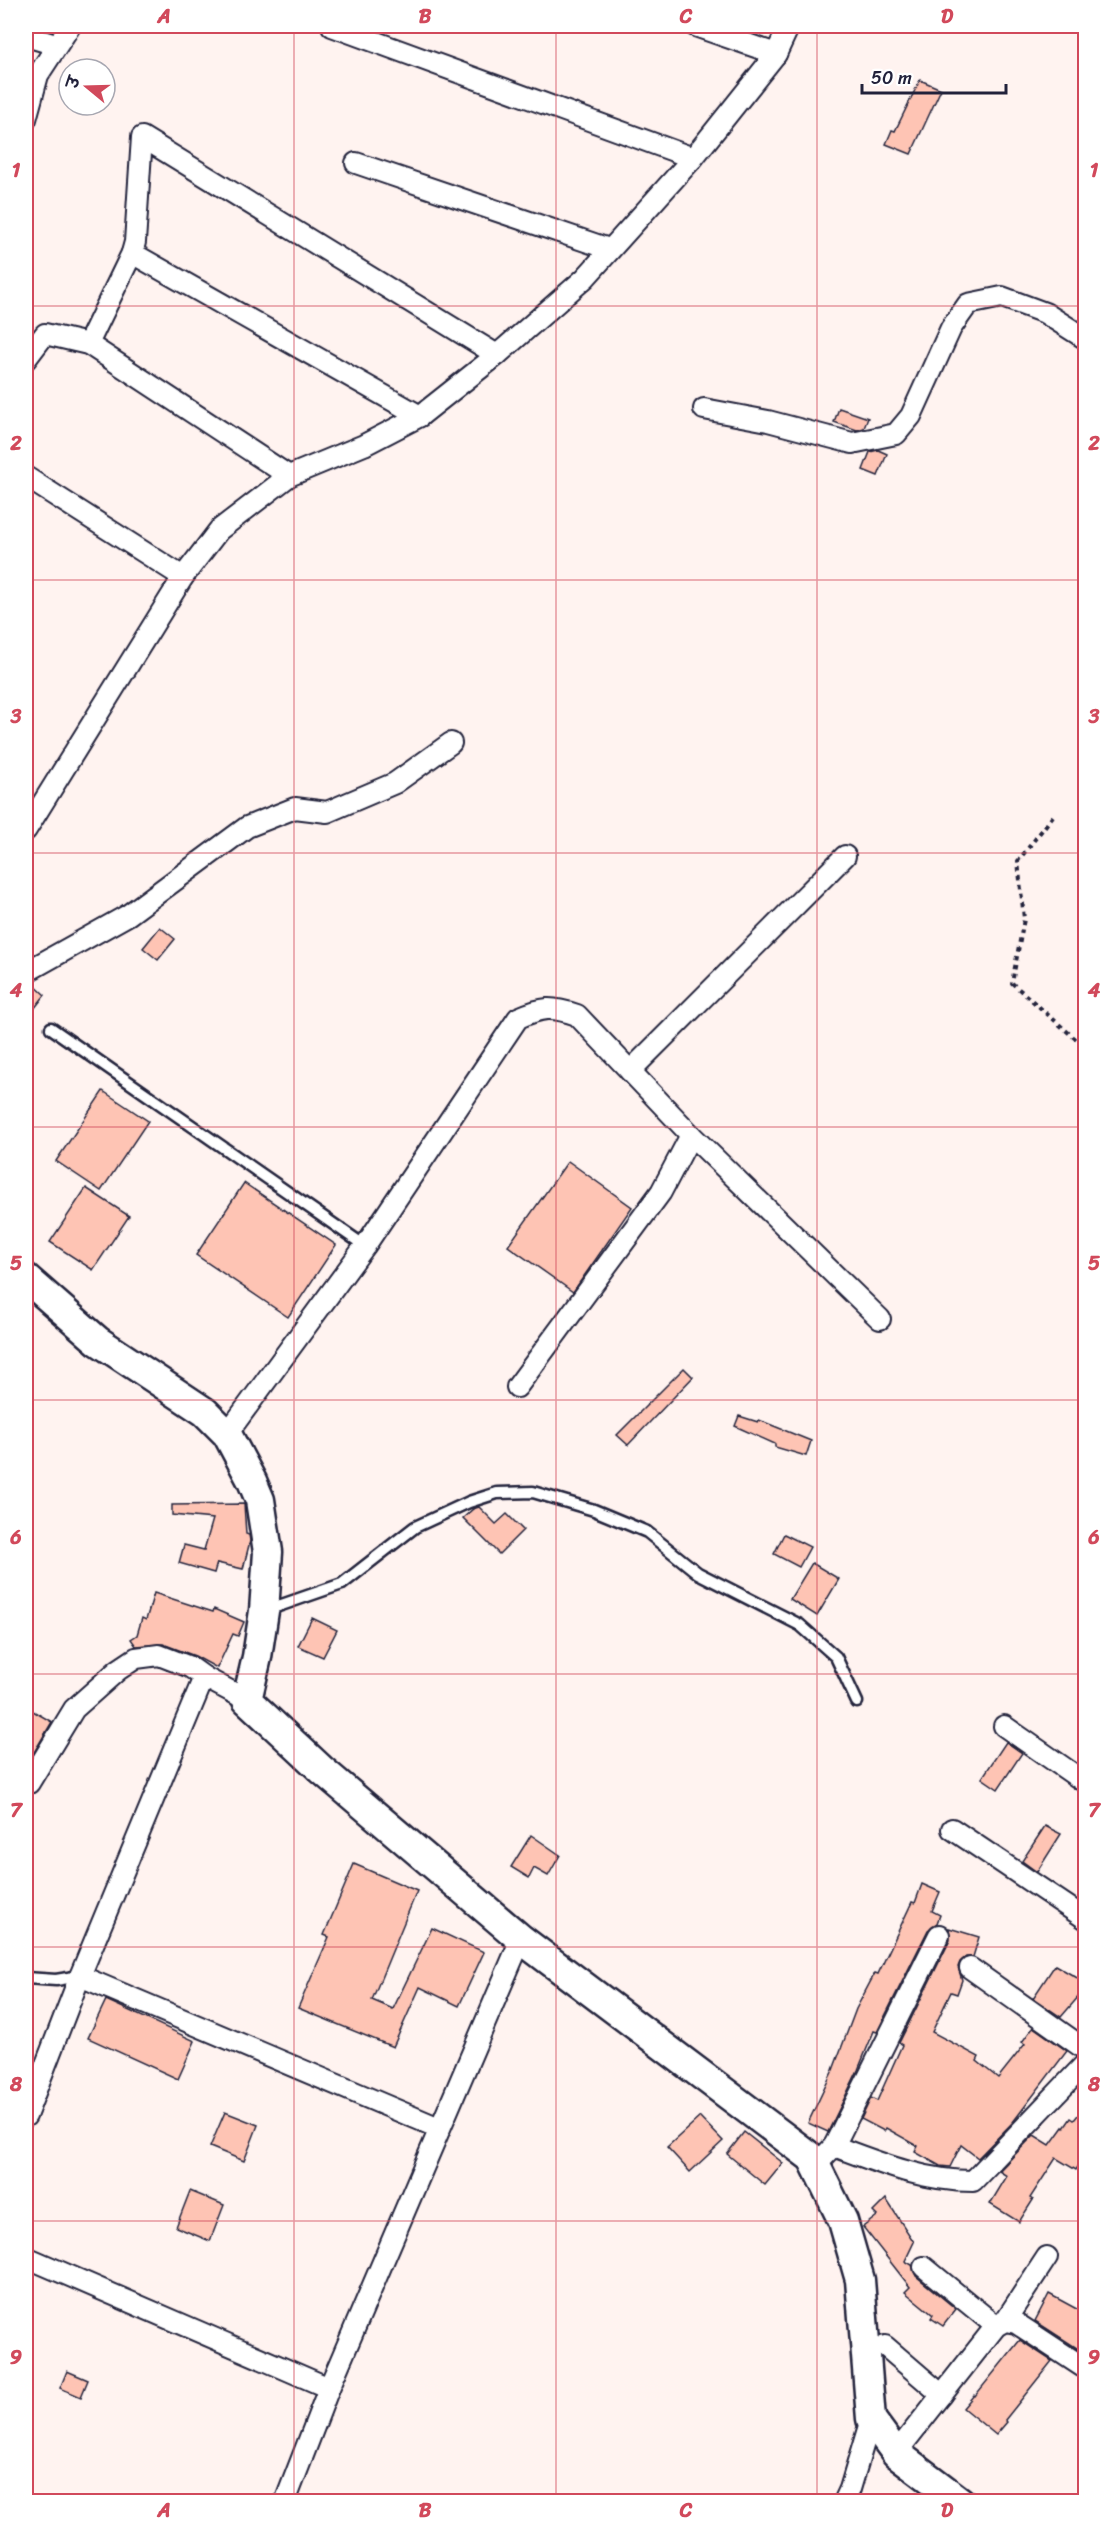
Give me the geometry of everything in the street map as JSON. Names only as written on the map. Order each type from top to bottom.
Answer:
[{"type":"street","points":[[26,119],[38,75],[70,26]]},
{"type":"street","points":[[332,26],[693,158]]},
{"type":"street","points":[[695,26],[776,54]]},
{"type":"street","points":[[26,830],[183,576],[219,530],[289,476],[364,445],[420,416],[497,355],[585,278],[693,158],[776,54],[789,26]]},
{"type":"street","points":[[26,36],[56,45]]},
{"type":"street","points":[[88,344],[132,253],[135,242],[142,137],[497,355]]},
{"type":"street","points":[[356,163],[609,249]]},
{"type":"street","points":[[132,253],[420,416]]},
{"type":"street","points":[[704,410],[768,421],[852,443],[896,434],[911,416],[951,328],[968,304],[1002,297],[1045,313],[1086,339]]},
{"type":"street","points":[[26,359],[45,334],[88,344],[289,476]]},
{"type":"street","points":[[26,477],[183,576]]},
{"type":"street","points":[[26,972],[128,915],[247,827],[295,808],[327,812],[395,783],[451,743]]},
{"type":"street","points":[[630,1071],[845,856]]},
{"type":"street","points":[[227,1434],[365,1246],[518,1018],[541,1008],[557,1008],[577,1015],[691,1135],[880,1319]]},
{"type":"street","points":[[517,1387],[661,1192],[691,1135]]},
{"type":"street","points":[[26,1278],[98,1341],[205,1412],[227,1434],[260,1500],[268,1552],[264,1611],[247,1700]]},
{"type":"street","points":[[29,1783],[74,1708],[118,1670],[136,1658],[159,1655],[190,1666],[204,1677],[247,1700],[322,1770],[521,1939],[812,2158],[825,2155],[951,2181],[973,2181],[1084,2049],[970,1968]]},
{"type":"street","points":[[26,2116],[80,1976],[204,1677]]},
{"type":"street","points":[[1004,1726],[1086,1783]]},
{"type":"street","points":[[952,1829],[1086,1919]]},
{"type":"street","points":[[844,2502],[871,2419],[860,2280],[825,2155],[939,1935]]},
{"type":"street","points":[[285,2502],[329,2388],[521,1939]]},
{"type":"street","points":[[80,1976],[439,2128]]},
{"type":"street","points":[[26,2257],[329,2388]]},
{"type":"street","points":[[896,2452],[1001,2324],[1047,2258]]},
{"type":"street","points":[[924,2267],[1001,2324],[1016,2323],[1086,2369]]},
{"type":"street","points":[[885,2346],[942,2395]]},
{"type":"street","points":[[871,2419],[896,2452],[961,2502]]},
{"type":"lane","points":[[51,1028],[365,1246]]},
{"type":"lane","points":[[264,1611],[342,1584],[415,1527],[469,1502],[497,1493],[533,1492],[594,1510],[647,1532],[698,1573],[800,1625],[836,1657],[857,1702]]},
{"type":"lane","points":[[26,1978],[56,1980],[80,1976]]},
{"type":"path","points":[[1053,816],[1018,861],[1024,919],[1012,983],[1086,1048]]},
{"type":"building","points":[[920,80],[941,89],[911,154],[886,144],[892,130],[895,131]]},
{"type":"building","points":[[839,408],[868,418],[864,428],[857,430],[834,422]]},
{"type":"building","points":[[878,450],[887,454],[878,476],[863,470],[870,452]]},
{"type":"building","points":[[160,927],[175,939],[158,960],[143,948]]},
{"type":"building","points":[[33,984],[45,995],[26,1019],[26,993]]},
{"type":"building","points":[[103,1091],[148,1121],[101,1191],[56,1161]]},
{"type":"building","points":[[568,1161],[632,1207],[573,1292],[508,1246]]},
{"type":"building","points":[[244,1183],[336,1245],[288,1317],[196,1255]]},
{"type":"building","points":[[86,1188],[129,1216],[93,1270],[50,1242]]},
{"type":"building","points":[[684,1368],[693,1377],[628,1445],[617,1435]]},
{"type":"building","points":[[739,1416],[758,1422],[759,1420],[811,1441],[806,1456],[775,1447],[775,1444],[735,1426]]},
{"type":"building","points":[[244,1504],[246,1534],[249,1535],[250,1541],[243,1569],[217,1563],[214,1573],[179,1563],[184,1545],[204,1550],[213,1519],[172,1515],[172,1505]]},
{"type":"building","points":[[479,1507],[496,1524],[507,1514],[523,1530],[499,1554],[463,1518]]},
{"type":"building","points":[[784,1534],[810,1547],[799,1567],[774,1554]]},
{"type":"building","points":[[812,1563],[839,1579],[817,1616],[790,1599]]},
{"type":"building","points":[[154,1593],[213,1612],[214,1609],[244,1622],[238,1636],[233,1634],[217,1668],[195,1656],[163,1644],[136,1646],[131,1639],[137,1635],[142,1618],[146,1620]]},
{"type":"building","points":[[312,1618],[337,1630],[323,1657],[298,1646]]},
{"type":"building","points":[[26,1707],[52,1722],[26,1766]]},
{"type":"building","points":[[1006,1742],[1022,1753],[998,1789],[982,1778]]},
{"type":"building","points":[[1045,1826],[1061,1834],[1037,1872],[1022,1861]]},
{"type":"building","points":[[531,1835],[560,1855],[548,1876],[534,1868],[529,1878],[511,1867]]},
{"type":"building","points":[[354,1864],[417,1891],[372,2000],[393,2009],[432,1928],[484,1952],[459,2006],[420,1987],[393,2047],[298,2008],[329,1937],[324,1935]]},
{"type":"building","points":[[922,1884],[940,1892],[932,1911],[940,1915],[937,1923],[928,1930],[877,2032],[874,2031],[828,2132],[808,2123],[833,2070],[856,2009],[875,1973],[878,1974],[912,1902],[915,1903]]},
{"type":"building","points":[[949,1928],[979,1937],[973,1957],[966,1957],[960,1962],[958,1967],[962,1980],[957,1994],[951,1992],[932,2032],[979,2057],[977,2061],[998,2078],[1025,2044],[1022,2042],[1033,2027],[1067,2051],[1013,2122],[978,2158],[961,2145],[950,2167],[940,2166],[915,2152],[918,2146],[886,2128],[884,2131],[861,2119],[871,2098],[877,2101],[902,2045],[899,2043],[950,1940]]},
{"type":"building","points":[[1055,1965],[1086,1983],[1086,1988],[1061,2017],[1033,1998]]},
{"type":"building","points":[[106,2000],[195,2041],[178,2079],[88,2038]]},
{"type":"building","points":[[1086,2105],[1086,2154],[1076,2170],[1056,2158],[1030,2198],[1033,2200],[1019,2222],[990,2204],[1007,2176],[999,2171],[1034,2135],[1050,2145],[1071,2118],[1074,2120]]},
{"type":"building","points":[[225,2112],[258,2125],[244,2161],[210,2147]]},
{"type":"building","points":[[700,2117],[723,2141],[690,2172],[667,2147]]},
{"type":"building","points":[[744,2132],[783,2163],[765,2185],[727,2154]]},
{"type":"building","points":[[190,2191],[224,2205],[210,2241],[176,2227]]},
{"type":"building","points":[[886,2199],[914,2242],[905,2261],[912,2265],[916,2276],[956,2309],[943,2326],[931,2318],[933,2315],[905,2292],[910,2287],[863,2227],[877,2216],[873,2212]]},
{"type":"building","points":[[1049,2294],[1086,2314],[1086,2354],[1035,2321]]},
{"type":"building","points":[[1020,2340],[1052,2361],[1005,2420],[1007,2422],[996,2435],[963,2408]]},
{"type":"building","points":[[67,2371],[88,2380],[81,2397],[60,2388]]}]
